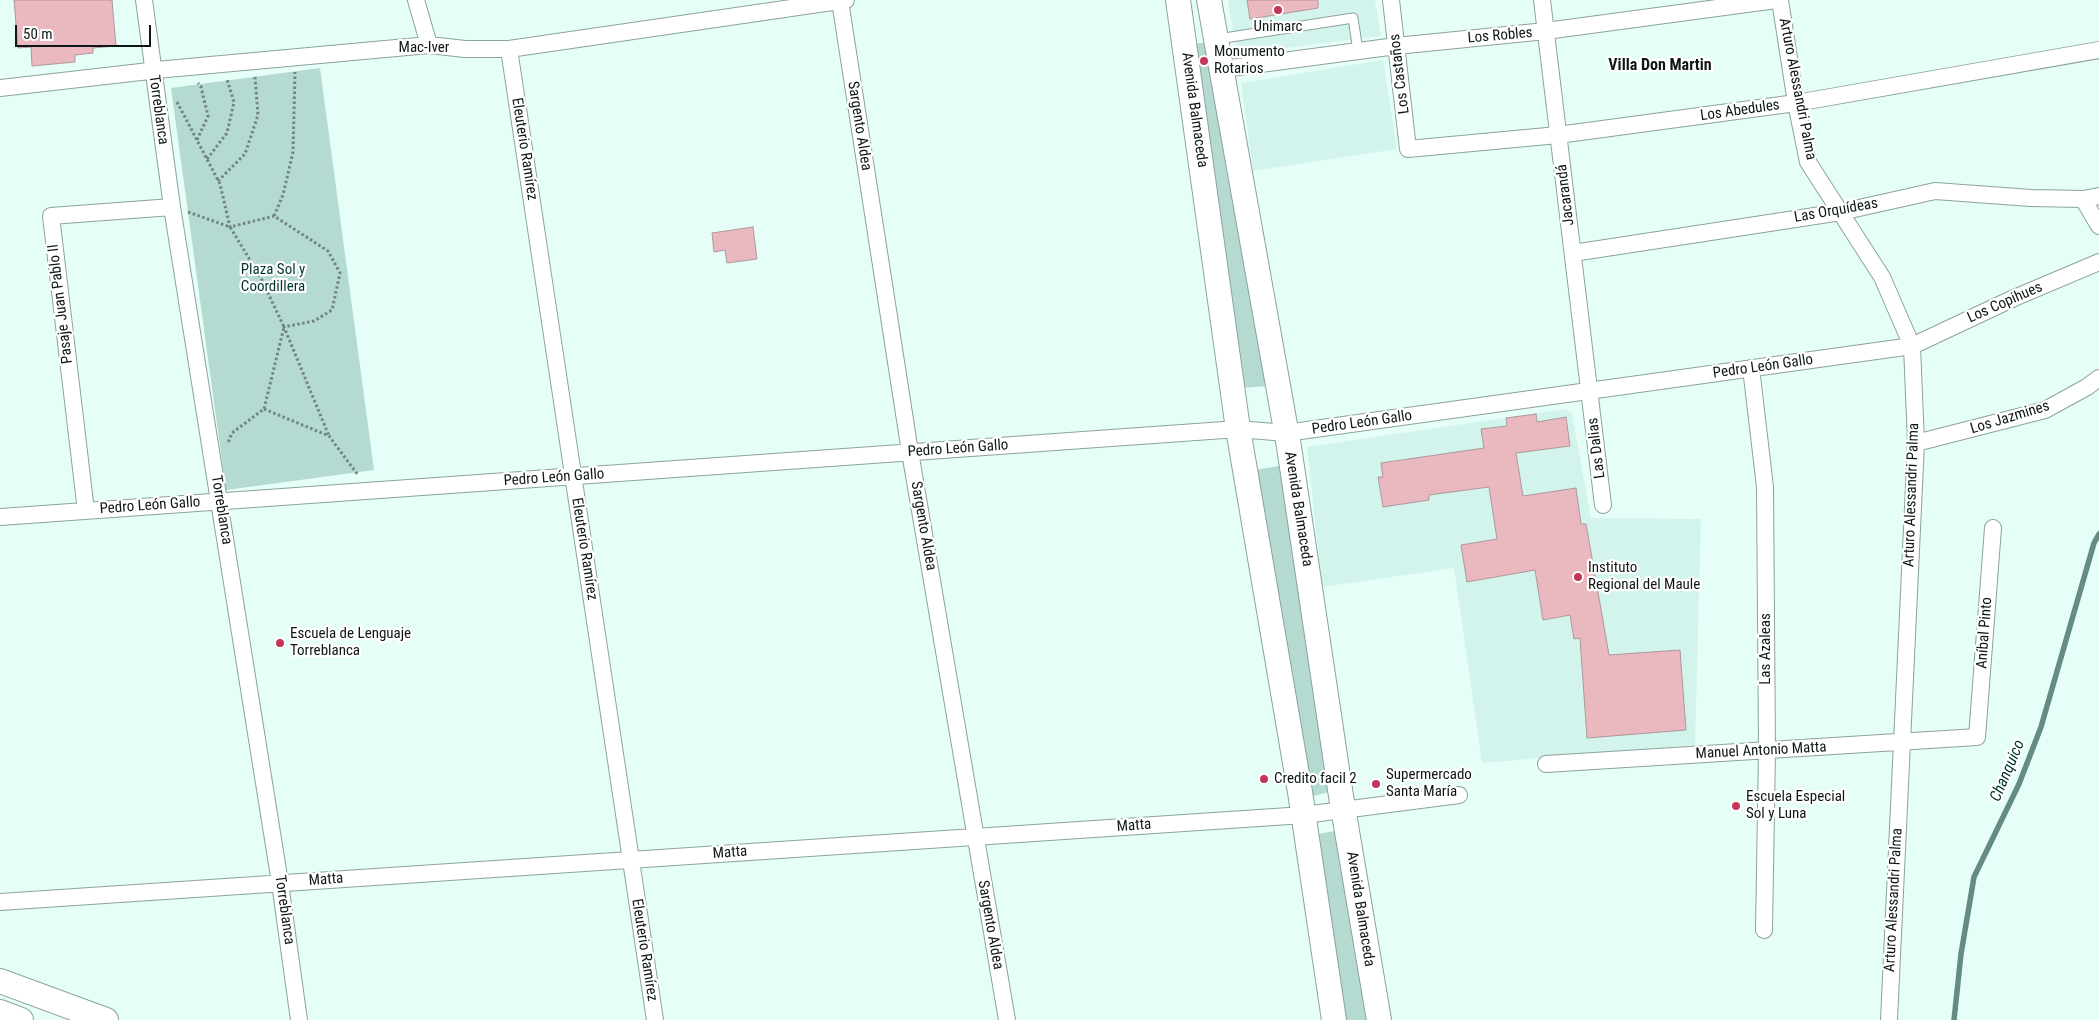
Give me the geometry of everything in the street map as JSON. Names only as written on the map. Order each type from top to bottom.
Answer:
[{"type":"main road","name":"Avenida Balmaceda","points":[[1178,0],[1238,429],[1304,815],[1334,1020]]},
{"type":"main road","name":"Avenida Balmaceda","points":[[1209,0],[1223,69],[1286,433],[1378,1020]]},
{"type":"main road","points":[[0,981],[106,1020]]},
{"type":"main road","points":[[0,1012],[21,1020]]},
{"type":"street","name":"Torreblanca","points":[[144,0],[172,207],[280,883],[299,1020]]},
{"type":"street","points":[[416,0],[429,45]]},
{"type":"street","name":"Mac-Iver","points":[[0,88],[153,70],[429,45],[465,49],[509,49],[843,0]]},
{"type":"street","name":"Sargento Aldea","points":[[843,0],[910,452],[1007,1020]]},
{"type":"street","name":"Los Castaños","points":[[1391,0],[1408,149]]},
{"type":"street","name":"Jacarandá","points":[[1542,0],[1590,391]]},
{"type":"street","name":"Los Robles","points":[[1223,69],[1396,46],[1546,31],[1778,0]]},
{"type":"street","name":"Arturo Alessandri Palma","points":[[1778,0],[1808,162],[1882,277],[1912,346],[1916,443],[1889,1020]]},
{"type":"street","name":"Eleuterio Ramírez","points":[[509,49],[655,1020]]},
{"type":"street","name":"Los Abedules","points":[[1408,149],[1558,135],[1796,103],[2099,50]]},
{"type":"street","name":"Las Orquídeas","points":[[1573,253],[1841,212],[1936,191],[2030,198],[2083,199],[2099,196]]},
{"type":"street","points":[[2083,199],[2099,226]]},
{"type":"street","name":"Pasaje Juan Pablo II","points":[[86,511],[51,216],[172,207]]},
{"type":"street","name":"Los Copihues","points":[[1912,346],[2014,298],[2099,262]]},
{"type":"street","name":"Pedro León Gallo","points":[[0,517],[1238,429],[1286,433],[1912,346]]},
{"type":"street","name":"Las Azaleas","points":[[1751,368],[1765,487],[1767,750],[1764,930]]},
{"type":"street","name":"Los Jazmines","points":[[1916,443],[2044,410],[2099,378]]},
{"type":"street","name":"Las Dalias","points":[[1590,391],[1603,505]]},
{"type":"street","name":"Aníbal Pinto","points":[[1977,738],[1993,528]]},
{"type":"street","name":"Manuel Antonio Matta","points":[[1546,764],[1977,738]]},
{"type":"street","name":"Matta","points":[[0,902],[1304,815],[1459,795]]},
{"type":"lane","points":[[1217,39],[1353,18],[1358,51]]},
{"type":"path","points":[[274,216],[283,195],[293,152],[295,70],[293,56]]},
{"type":"path","points":[[218,181],[245,154],[258,115],[254,70]]},
{"type":"path","points":[[206,159],[227,133],[234,102],[224,71]]},
{"type":"path","points":[[196,80],[201,87],[208,116],[196,140]]},
{"type":"path","points":[[177,104],[218,181],[230,227],[261,278],[284,327],[329,436],[362,481],[382,490]]},
{"type":"path","points":[[172,207],[230,227],[274,216],[328,251],[340,273],[332,310],[314,321],[284,327]]},
{"type":"path","points":[[232,433],[264,409],[284,327]]},
{"type":"path","points":[[264,409],[329,436]]},
{"type":"shaded area","points":[[1228,0],[1375,0],[1381,36],[1237,54]]},
{"type":"shaded area","points":[[1383,60],[1397,149],[1253,171],[1241,83]]},
{"type":"shaded area","name":"Instituto Regional del Maule","points":[[1565,409],[1572,414],[1591,518],[1701,519],[1695,745],[1482,763],[1454,568],[1322,587],[1307,447]]},
{"type":"green space","points":[[1212,42],[1270,386],[1240,388],[1190,44]]},
{"type":"green space","name":"Plaza Sol y Coordillera","points":[[320,68],[374,470],[226,490],[171,88]]},
{"type":"green space","points":[[1279,466],[1333,791],[1309,797],[1254,470]]},
{"type":"green space","points":[[1340,830],[1370,1020],[1345,1020],[1318,834]]},
{"type":"building","points":[[14,0],[112,0],[116,46],[93,48],[93,53],[75,55],[75,62],[32,66],[31,47],[18,48]]},
{"type":"building","name":"Unimarc","points":[[1247,0],[1318,0],[1318,8],[1250,19]]},
{"type":"building","points":[[753,227],[757,259],[727,263],[725,250],[714,252],[712,233]]},
{"type":"building","points":[[1536,414],[1537,422],[1566,417],[1570,446],[1516,453],[1523,496],[1576,488],[1581,524],[1586,524],[1609,655],[1680,650],[1686,730],[1587,738],[1580,638],[1574,639],[1570,615],[1543,620],[1535,570],[1467,582],[1461,545],[1497,539],[1489,487],[1429,495],[1429,500],[1383,507],[1378,477],[1383,477],[1381,463],[1484,448],[1481,429],[1507,426],[1506,418]]},
{"type":"waterway","name":"Chanquico","points":[[1954,1020],[1961,954],[1974,877],[2019,784],[2041,727],[2094,543],[2099,534]]},
{"type":"place","name":"Unimarc","points":[[1278,10]]},
{"type":"place","name":"Monumento Rotarios","points":[[1204,61]]},
{"type":"place","name":"Instituto Regional del Maule","points":[[1578,577]]},
{"type":"place","name":"Escuela de Lenguaje Torreblanca","points":[[280,643]]},
{"type":"place","name":"Credito facil 2","points":[[1264,779]]},
{"type":"place","name":"Supermercado Santa María","points":[[1376,784]]},
{"type":"place","name":"Escuela Especial Sol y Luna","points":[[1736,806]]},
{"type":"district","name":"Villa Don Martin","points":[[1660,66]]}]
